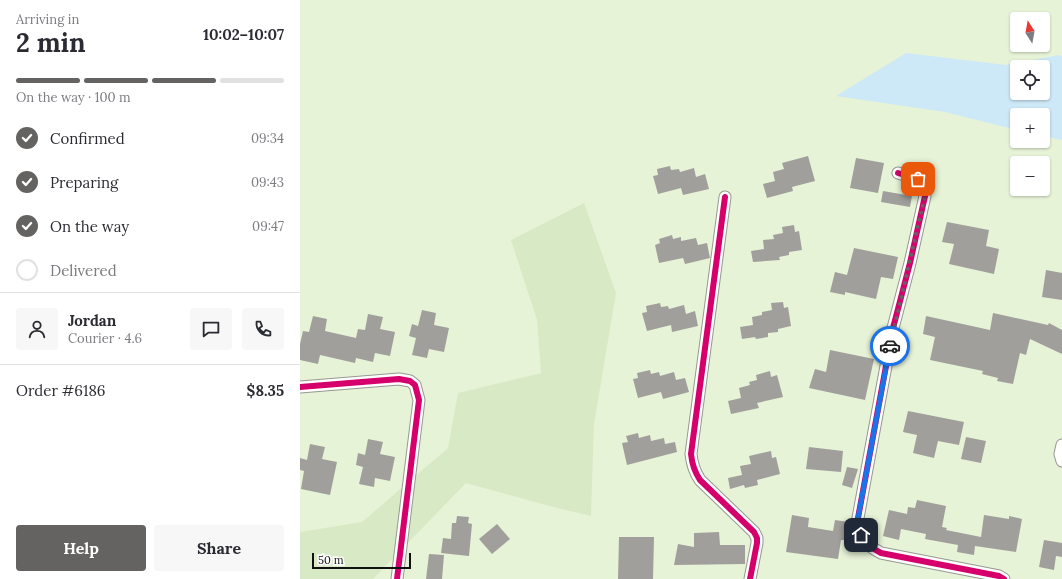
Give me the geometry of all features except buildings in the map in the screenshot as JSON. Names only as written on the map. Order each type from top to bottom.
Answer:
[{"type":"street","points":[[898,173],[918,179],[925,196],[892,335],[858,518],[861,535],[868,546],[881,553],[999,576],[1004,579]]},
{"type":"street","points":[[725,198],[691,454],[695,473],[700,480],[754,532],[757,543],[750,579]]},
{"type":"street","points":[[300,387],[399,379],[410,381],[418,390],[419,400],[397,579]]},
{"type":"street","points":[[1062,445],[1060,454],[1062,461]]},
{"type":"green space","points":[[300,0],[1062,0],[1062,579],[300,579]]},
{"type":"green space","points":[[584,203],[616,293],[594,424],[591,516],[466,483],[373,579],[300,579],[300,532],[362,522],[448,448],[458,393],[541,373],[537,320],[511,240]]},
{"type":"water","points":[[906,53],[1010,64],[1010,100],[1050,100],[1050,60],[1032,60],[1059,55],[1062,56],[1062,140],[1050,137],[1050,108],[1010,108],[1010,128],[945,112],[836,96]]},
{"type":"cycle path","points":[[898,173],[918,179],[925,196],[910,263],[893,328],[858,518],[860,531],[864,540],[871,547],[881,553],[999,576],[1004,579]]},
{"type":"cycle path","points":[[725,197],[691,454],[696,474],[700,480],[754,532],[757,538],[750,579]]},
{"type":"cycle path","points":[[300,387],[399,379],[410,381],[415,385],[419,400],[397,579]]},
{"type":"way so far","points":[[890,346],[899,302],[910,263],[925,196],[918,179]]},
{"type":"route","points":[[861,535],[858,526],[858,518],[890,346]]}]
